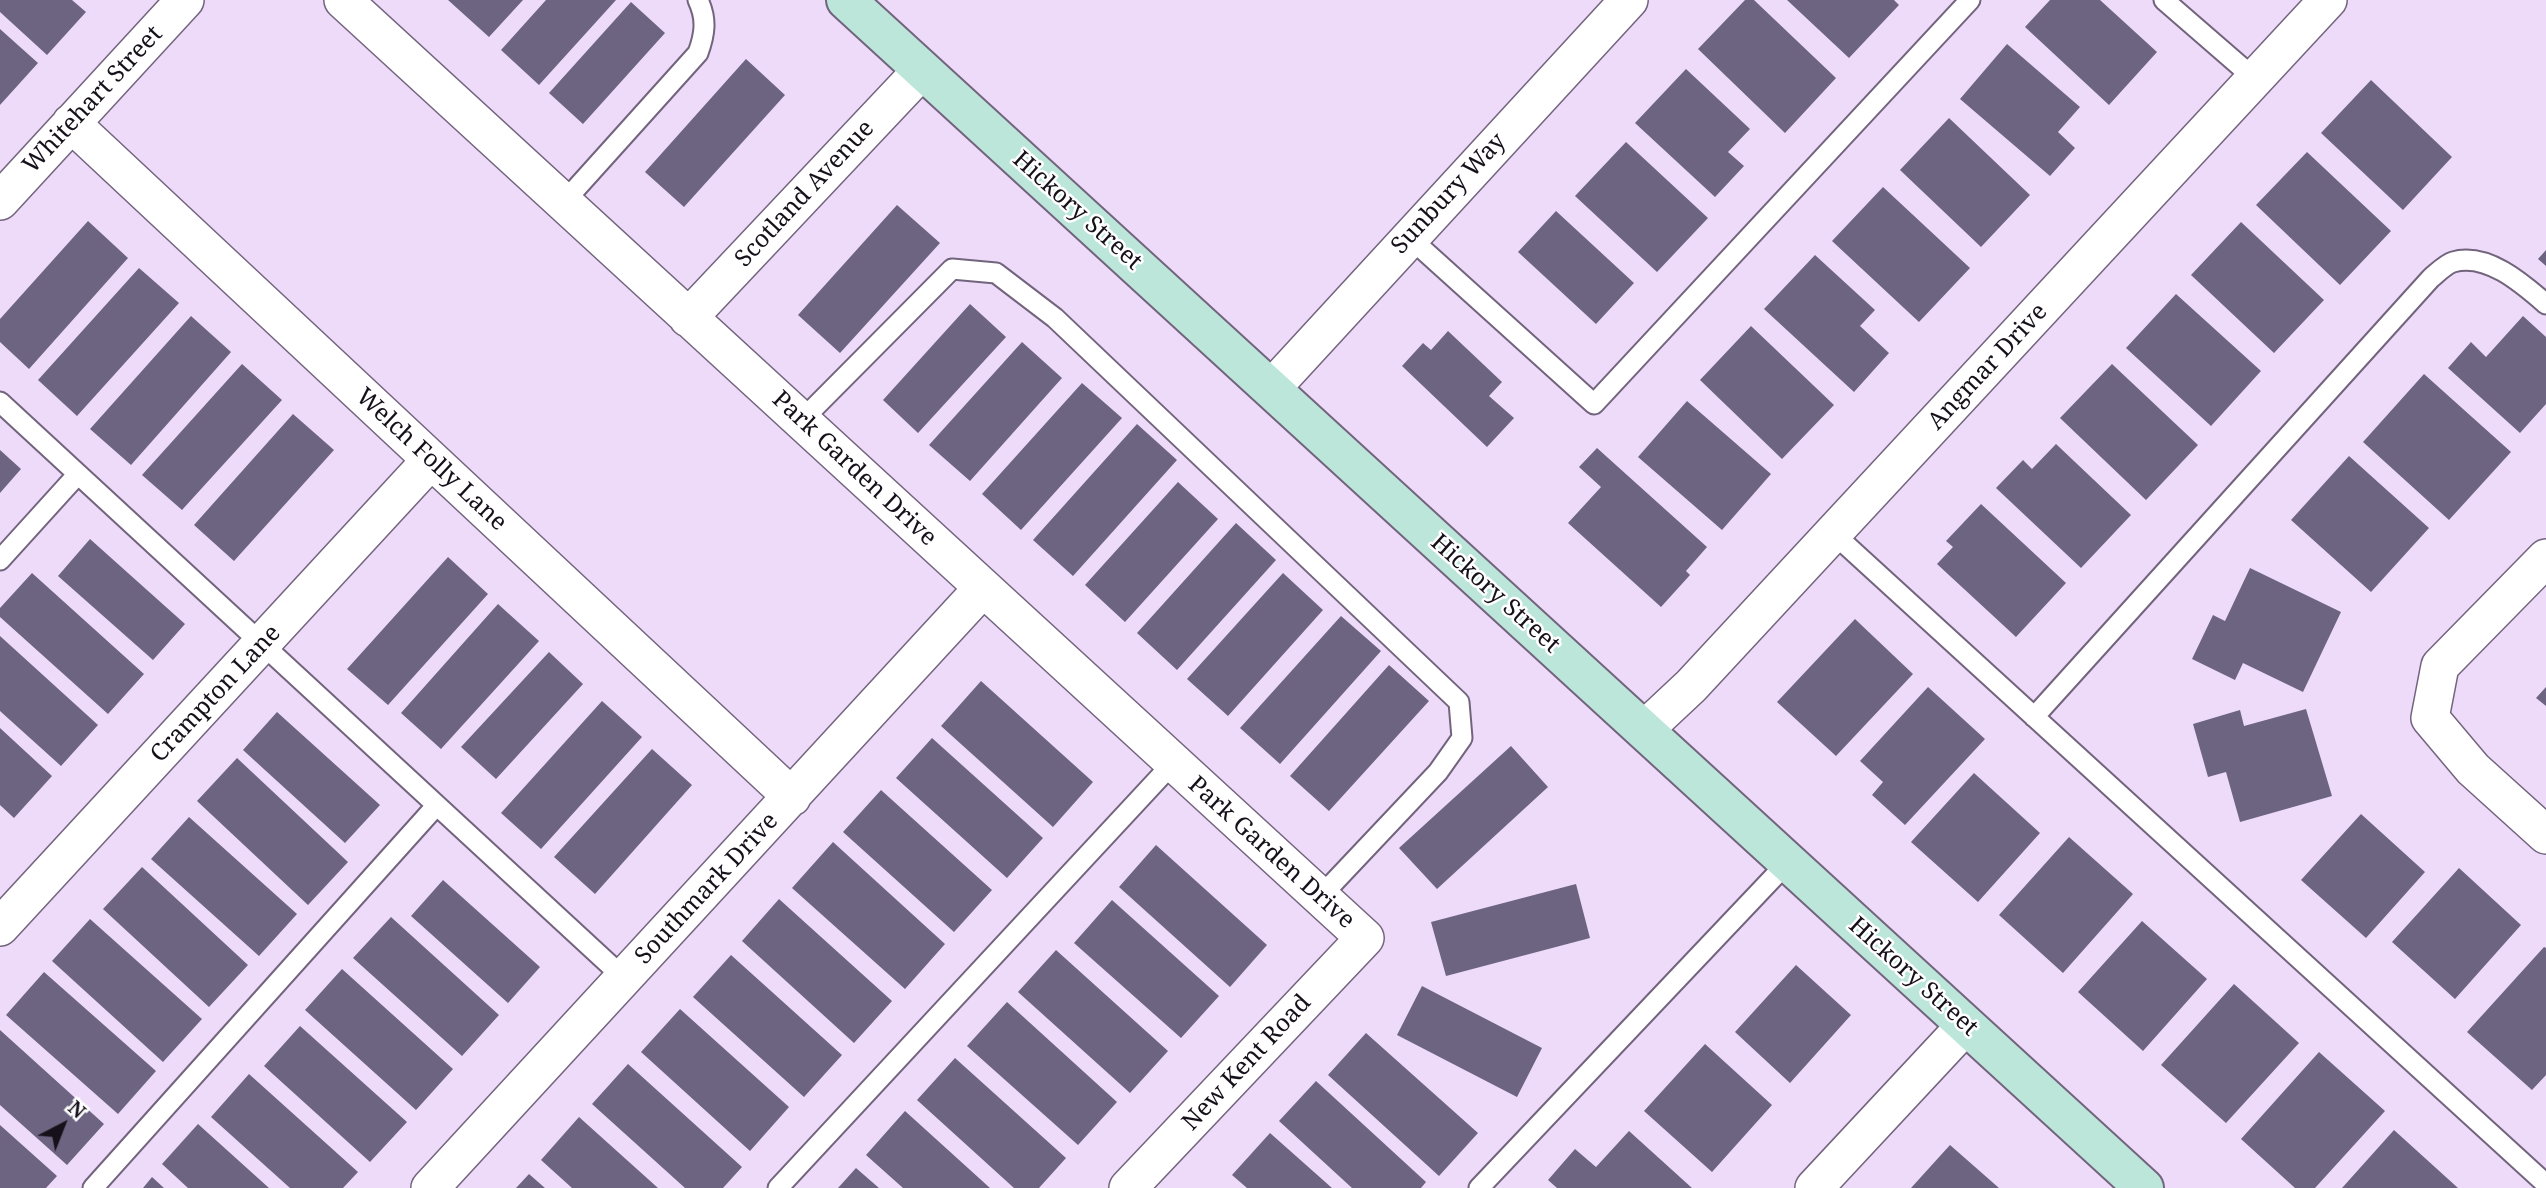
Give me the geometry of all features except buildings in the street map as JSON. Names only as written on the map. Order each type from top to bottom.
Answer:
[{"type":"street","name":"Whitehart Street","points":[[0,201],[185,0]]},
{"type":"street","name":"Park Garden Drive","points":[[343,0],[1365,938]]},
{"type":"street","name":"Hickory Street","points":[[846,0],[2144,1188]]},
{"type":"street","name":"Sunbury Way","points":[[1270,389],[1629,0]]},
{"type":"street","name":"Angmar Drive","points":[[1644,730],[1691,686],[2328,0]]},
{"type":"street","name":"Scotland Avenue","points":[[688,318],[922,70]]},
{"type":"street","name":"Welch Folly Lane","points":[[71,123],[792,797]]},
{"type":"street","name":"Crampton Lane","points":[[0,927],[431,460]]},
{"type":"street","points":[[2546,558],[2440,666],[2430,718],[2473,769],[2546,835]]},
{"type":"street","name":"Southmark Drive","points":[[430,1188],[983,588]]},
{"type":"street","name":"New Kent Road","points":[[1128,1188],[1365,938]]},
{"type":"street","points":[[1814,1188],[1966,1025]]},
{"type":"lane","points":[[563,203],[698,53],[705,35],[705,19],[698,0]]},
{"type":"lane","points":[[1409,237],[1594,404],[1970,0]]},
{"type":"lane","points":[[2164,0],[2255,79]]},
{"type":"lane","points":[[2034,717],[2431,278],[2453,262],[2480,262],[2513,277],[2546,304]]},
{"type":"lane","points":[[801,421],[952,269],[996,273],[1055,318],[1460,702],[1462,738],[1438,772],[1320,897]]},
{"type":"lane","points":[[0,402],[624,978]]},
{"type":"lane","points":[[0,560],[78,474]]},
{"type":"lane","points":[[1833,533],[2546,1184]]},
{"type":"lane","points":[[778,1188],[1173,763]]},
{"type":"lane","points":[[93,1188],[436,806]]},
{"type":"lane","points":[[1479,1188],[1788,862]]}]
